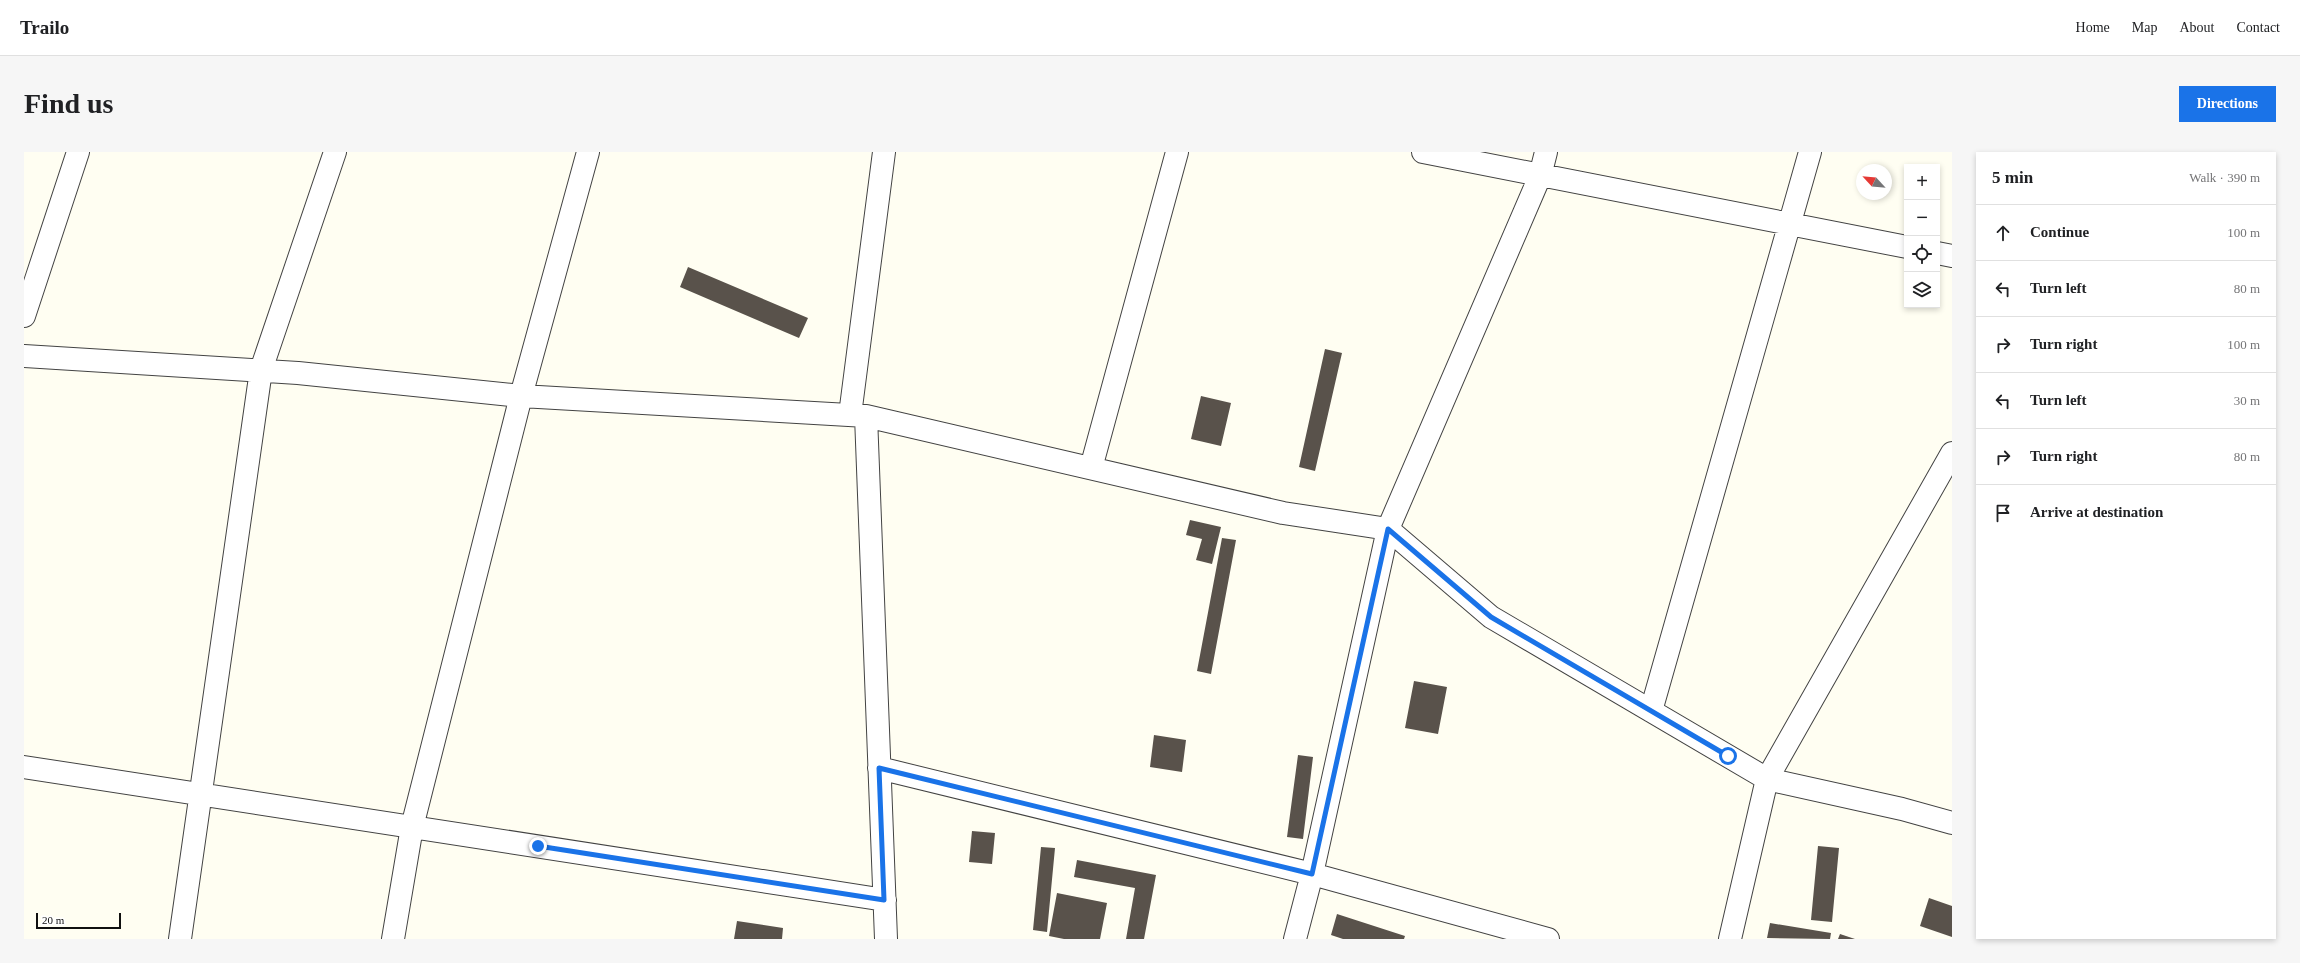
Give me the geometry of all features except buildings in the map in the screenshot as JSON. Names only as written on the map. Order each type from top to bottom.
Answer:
[{"type":"street","points":[[24,316],[78,152]]},
{"type":"street","points":[[180,939],[261,370],[335,152]]},
{"type":"street","points":[[393,939],[412,827],[521,396],[588,152]]},
{"type":"street","points":[[884,152],[858,415],[879,768],[886,939]]},
{"type":"street","points":[[1091,468],[1177,152]]},
{"type":"street","points":[[1423,152],[1904,246]]},
{"type":"street","points":[[1295,939],[1312,874],[1388,529],[1540,176],[1546,152]]},
{"type":"street","points":[[1651,711],[1788,224],[1810,152]]},
{"type":"street","points":[[1940,254],[1952,256]]},
{"type":"street","points":[[24,356],[261,370],[521,396],[858,415],[1283,513],[1388,529],[1491,617],[1767,779],[1902,809],[1952,823]]},
{"type":"street","points":[[1730,939],[1767,779],[1952,453]]},
{"type":"street","points":[[24,767],[884,900]]},
{"type":"street","points":[[879,768],[1312,874],[1543,938]]},
{"type":"route","points":[[538,846],[884,900],[879,768],[1312,874],[1388,529],[1491,617],[1728,756]]}]
